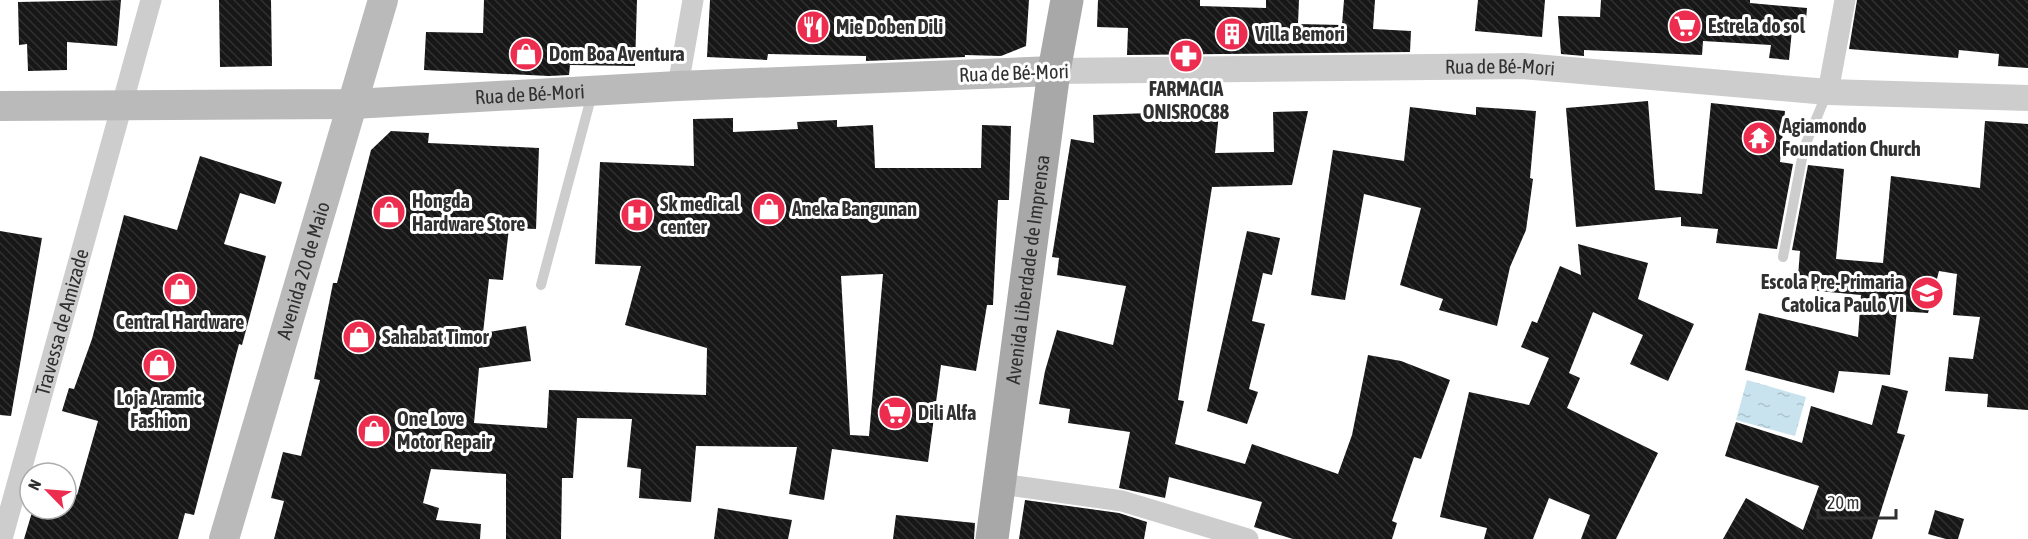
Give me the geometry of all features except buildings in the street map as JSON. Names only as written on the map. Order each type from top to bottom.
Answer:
[{"type":"main road","name":"Avenida 20 de Maio","points":[[224,539],[383,0]]},
{"type":"main road","name":"Avenida Liberdade de Imprensa","points":[[992,539],[1054,71],[1067,0]]},
{"type":"main road","name":"Rua de Bé-Mori","points":[[0,106],[353,104],[678,86],[1054,71]]},
{"type":"street","name":"Travessa de Amizade","points":[[2,539],[151,0]]},
{"type":"street","points":[[678,86],[693,0]]},
{"type":"street","points":[[1828,92],[1845,0]]},
{"type":"street","name":"Rua de Bé-Mori","points":[[1054,71],[1523,66],[1828,92],[2028,98]]},
{"type":"street","points":[[1001,484],[1122,501],[1248,539]]},
{"type":"lane","points":[[541,285],[592,91]]},
{"type":"lane","points":[[1783,257],[1804,148],[1828,92]]},
{"type":"water","points":[[1747,380],[1806,397],[1795,436],[1736,420]]},
{"type":"place","name":"Estrela do sol","points":[[1685,26]]},
{"type":"place","name":"Mie Doben Dili","points":[[813,27]]},
{"type":"place","name":"Villa Bemori","points":[[1232,34]]},
{"type":"place","name":"Dom Boa Aventura","points":[[526,54]]},
{"type":"place","name":"FARMACIA ONISROC88","points":[[1186,56]]},
{"type":"place","name":"Agiamondo Foundation Church","points":[[1759,138]]},
{"type":"place","name":"Aneka Bangunan","points":[[769,209]]},
{"type":"place","name":"Hongda Hardware Store","points":[[389,212]]},
{"type":"place","name":"Sk medical center","points":[[637,215]]},
{"type":"place","name":"Central Hardware","points":[[180,289]]},
{"type":"place","name":"Escola Pre-Primaria Catolica Paulo VI","points":[[1927,293]]},
{"type":"place","name":"Sahabat Timor","points":[[359,337]]},
{"type":"place","name":"Loja Aramic Fashion","points":[[159,365]]},
{"type":"place","name":"Dili Alfa","points":[[895,413]]},
{"type":"place","name":"One Love Motor Repair","points":[[374,431]]}]
